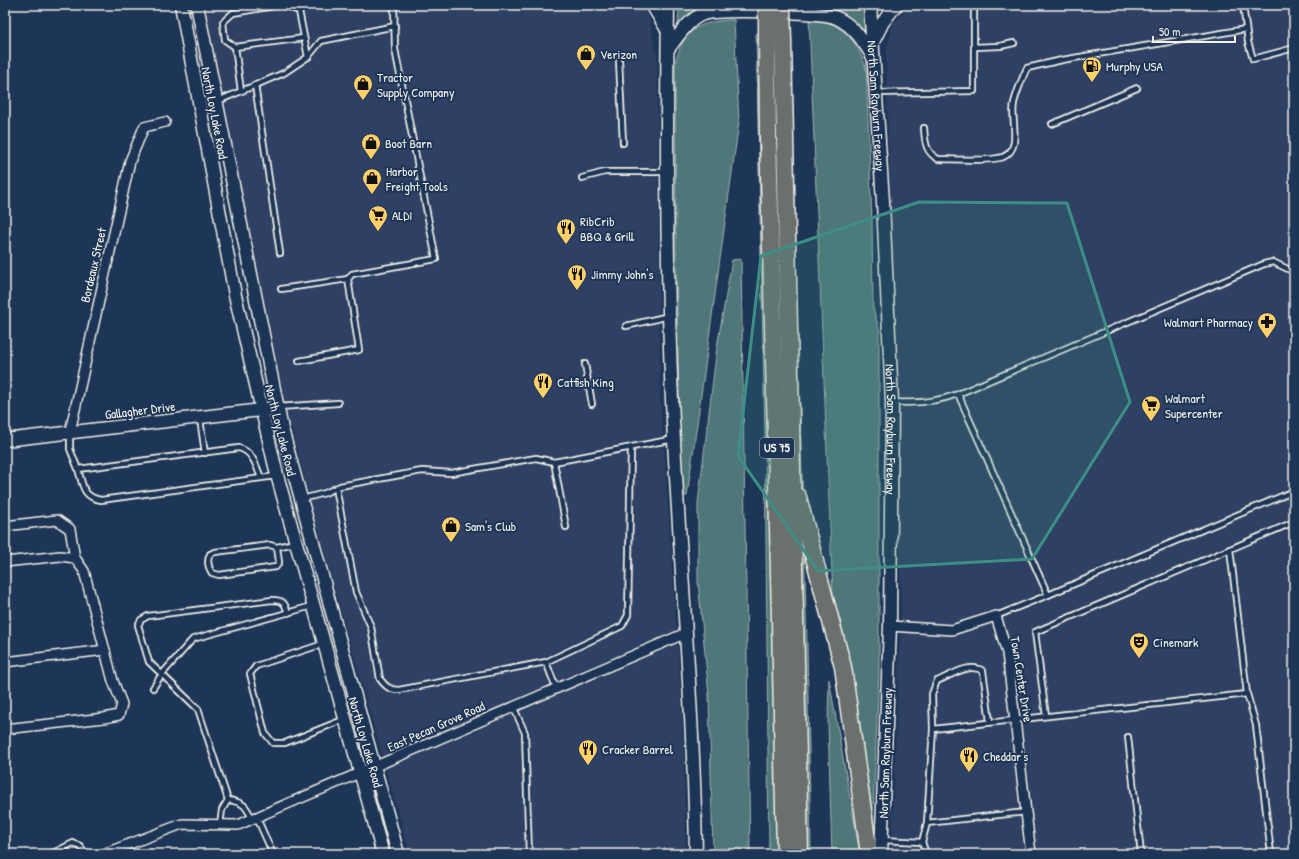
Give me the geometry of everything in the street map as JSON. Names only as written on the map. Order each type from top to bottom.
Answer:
[{"type":"highway","name":"US 75","points":[[767,5],[768,137],[777,443],[785,854]]},
{"type":"highway","name":"US 75","points":[[782,5],[800,854]]},
{"type":"highway","points":[[791,472],[844,667],[869,854]]},
{"type":"main road","name":"North Loy Lake Road","points":[[181,5],[235,295],[277,476],[383,854]]},
{"type":"main road","name":"North Loy Lake Road","points":[[197,5],[278,407],[398,854]]},
{"type":"main road","points":[[652,5],[668,32]]},
{"type":"main road","points":[[668,5],[669,316],[674,440],[695,789],[696,854]]},
{"type":"main road","name":"North Sam Rayburn Freeway","points":[[870,5],[883,202],[892,402],[890,626],[881,854]]},
{"type":"main road","points":[[873,43],[883,22],[896,5]]},
{"type":"main road","points":[[669,48],[685,28],[703,14],[723,11],[818,13],[835,17],[851,27],[862,39],[874,58]]},
{"type":"main road","name":"Gallagher Drive","points":[[5,440],[278,407]]},
{"type":"street","name":"Bordeaux Street","points":[[70,432],[130,161],[144,127],[165,122]]},
{"type":"street","points":[[5,526],[57,520],[70,529],[75,558],[84,571],[113,681],[122,704],[119,715],[5,729]]},
{"type":"street","points":[[5,562],[60,556],[75,558]]},
{"type":"street","points":[[890,626],[952,630],[996,616]]},
{"type":"street","name":"Town Center Drive","points":[[996,616],[1007,653],[1031,854]]},
{"type":"street","name":"East Pecan Grove Road","points":[[103,854],[182,824],[238,825],[255,819],[513,706],[686,633]]},
{"type":"street","points":[[5,662],[105,650]]},
{"type":"lane","points":[[280,5],[233,13],[223,22],[225,40],[235,47],[304,38]]},
{"type":"lane","points":[[283,5],[299,11]]},
{"type":"lane","points":[[281,289],[348,279],[352,274],[436,259],[395,48],[394,5]]},
{"type":"lane","points":[[876,93],[974,91],[974,5]]},
{"type":"lane","points":[[1243,5],[1246,29],[1254,59],[1294,48]]},
{"type":"lane","points":[[299,11],[306,6]]},
{"type":"lane","points":[[299,11],[308,57]]},
{"type":"lane","points":[[216,102],[284,74],[308,57],[321,41],[394,26]]},
{"type":"lane","points":[[924,128],[925,144],[930,155],[938,159],[994,159],[1004,156],[1011,150],[1014,142],[1013,104],[1027,68],[1062,60],[1246,29]]},
{"type":"lane","points":[[974,47],[1000,46],[1014,43]]},
{"type":"lane","points":[[235,47],[241,91]]},
{"type":"lane","points":[[619,60],[623,143]]},
{"type":"lane","points":[[255,85],[280,253]]},
{"type":"lane","points":[[1052,124],[1137,88]]},
{"type":"lane","points":[[582,178],[605,172],[668,172]]},
{"type":"lane","points":[[892,402],[916,404],[941,400],[958,394],[1246,271],[1273,262],[1294,272]]},
{"type":"lane","points":[[299,361],[359,350],[348,279]]},
{"type":"lane","points":[[626,326],[669,316]]},
{"type":"lane","points":[[585,364],[592,404]]},
{"type":"lane","points":[[958,394],[1048,595]]},
{"type":"lane","points":[[278,407],[338,402]]},
{"type":"lane","points":[[199,417],[205,453]]},
{"type":"lane","points":[[70,432],[70,449],[87,495],[91,498],[101,500],[277,476]]},
{"type":"lane","points":[[302,499],[336,488],[422,471],[451,473],[536,458],[554,462],[674,440]]},
{"type":"lane","points":[[78,470],[239,448],[246,450],[251,455],[261,478]]},
{"type":"lane","points":[[336,488],[356,592],[371,627],[380,679],[386,686],[393,690],[399,690],[546,662],[622,626],[628,615],[631,448]]},
{"type":"lane","points":[[554,462],[566,527]]},
{"type":"lane","points":[[996,616],[1294,491]]},
{"type":"lane","points":[[1046,716],[1035,632],[1294,522]]},
{"type":"lane","points":[[277,547],[279,562],[276,567],[219,575],[212,573],[209,569],[208,558],[210,554],[215,552],[270,545],[277,547],[296,543]]},
{"type":"lane","points":[[1230,549],[1247,694],[1256,725],[1271,854]]},
{"type":"lane","points":[[220,825],[222,810],[228,800],[198,709],[149,662],[138,626],[141,620],[148,616],[279,600],[284,603],[288,613]]},
{"type":"lane","points":[[153,688],[162,674],[193,639],[314,606]]},
{"type":"lane","points":[[324,644],[256,666],[250,674],[266,733],[273,743],[285,742],[345,719]]},
{"type":"lane","points":[[546,662],[556,688]]},
{"type":"lane","points":[[926,854],[922,842],[927,823],[933,729],[932,694],[937,681],[970,667],[978,668],[983,671],[990,722]]},
{"type":"lane","points":[[933,729],[1247,694]]},
{"type":"lane","points":[[513,706],[525,733],[529,854]]},
{"type":"lane","points":[[1128,737],[1141,854]]},
{"type":"lane","points":[[228,800],[239,801],[246,806],[255,819],[273,854]]},
{"type":"lane","points":[[927,823],[1026,812]]},
{"type":"lane","points":[[881,840],[922,842]]},
{"type":"lane","points":[[52,854],[64,846],[73,843],[80,846],[86,854]]},
{"type":"lane","points":[[5,849],[7,854]]},
{"type":"highlighted area","points":[[919,202],[1067,203],[1130,402],[1032,559],[818,571],[738,456],[761,256]]},
{"type":"shaded area","points":[[205,5],[640,5],[649,17],[657,57],[660,394],[683,723],[686,854],[410,854],[313,512],[282,392],[240,198]]},
{"type":"shaded area","points":[[912,5],[1294,5],[1294,854],[891,854],[901,610],[886,54],[893,23]]},
{"type":"green space","points":[[679,5],[868,5],[868,38],[840,17],[732,10],[678,28]]},
{"type":"green space","points":[[809,19],[830,23],[846,34],[858,49],[866,68],[872,222],[873,308],[879,329],[879,671],[872,840],[833,598]]},
{"type":"green space","points":[[734,20],[739,122],[687,496],[684,496],[680,449],[676,254],[675,64],[682,43],[693,30],[709,23]]},
{"type":"green space","points":[[756,33],[789,33],[807,646],[811,854],[769,854],[765,437]]},
{"type":"green space","points":[[741,259],[750,854],[713,854],[709,696],[698,581],[698,503],[717,347],[732,260]]},
{"type":"green space","points":[[829,679],[860,854],[832,854],[828,722]]},
{"type":"place","name":"Verizon","points":[[586,71]]},
{"type":"place","name":"Murphy USA","points":[[1092,83]]},
{"type":"place","name":"Tractor Supply Company","points":[[363,101]]},
{"type":"place","name":"Boot Barn","points":[[371,160]]},
{"type":"place","name":"Harbor Freight Tools","points":[[372,195]]},
{"type":"place","name":"ALDI","points":[[378,232]]},
{"type":"place","name":"RibCrib BBQ & Grill","points":[[566,245]]},
{"type":"place","name":"Jimmy John's","points":[[577,291]]},
{"type":"place","name":"Walmart Pharmacy","points":[[1267,339]]},
{"type":"place","name":"Catfish King","points":[[543,399]]},
{"type":"place","name":"Walmart Supercenter","points":[[1151,422]]},
{"type":"place","name":"Sam's Club","points":[[451,543]]},
{"type":"place","name":"Cinemark","points":[[1139,659]]},
{"type":"place","name":"Cracker Barrel","points":[[588,766]]},
{"type":"place","name":"Cheddar's","points":[[969,773]]}]
